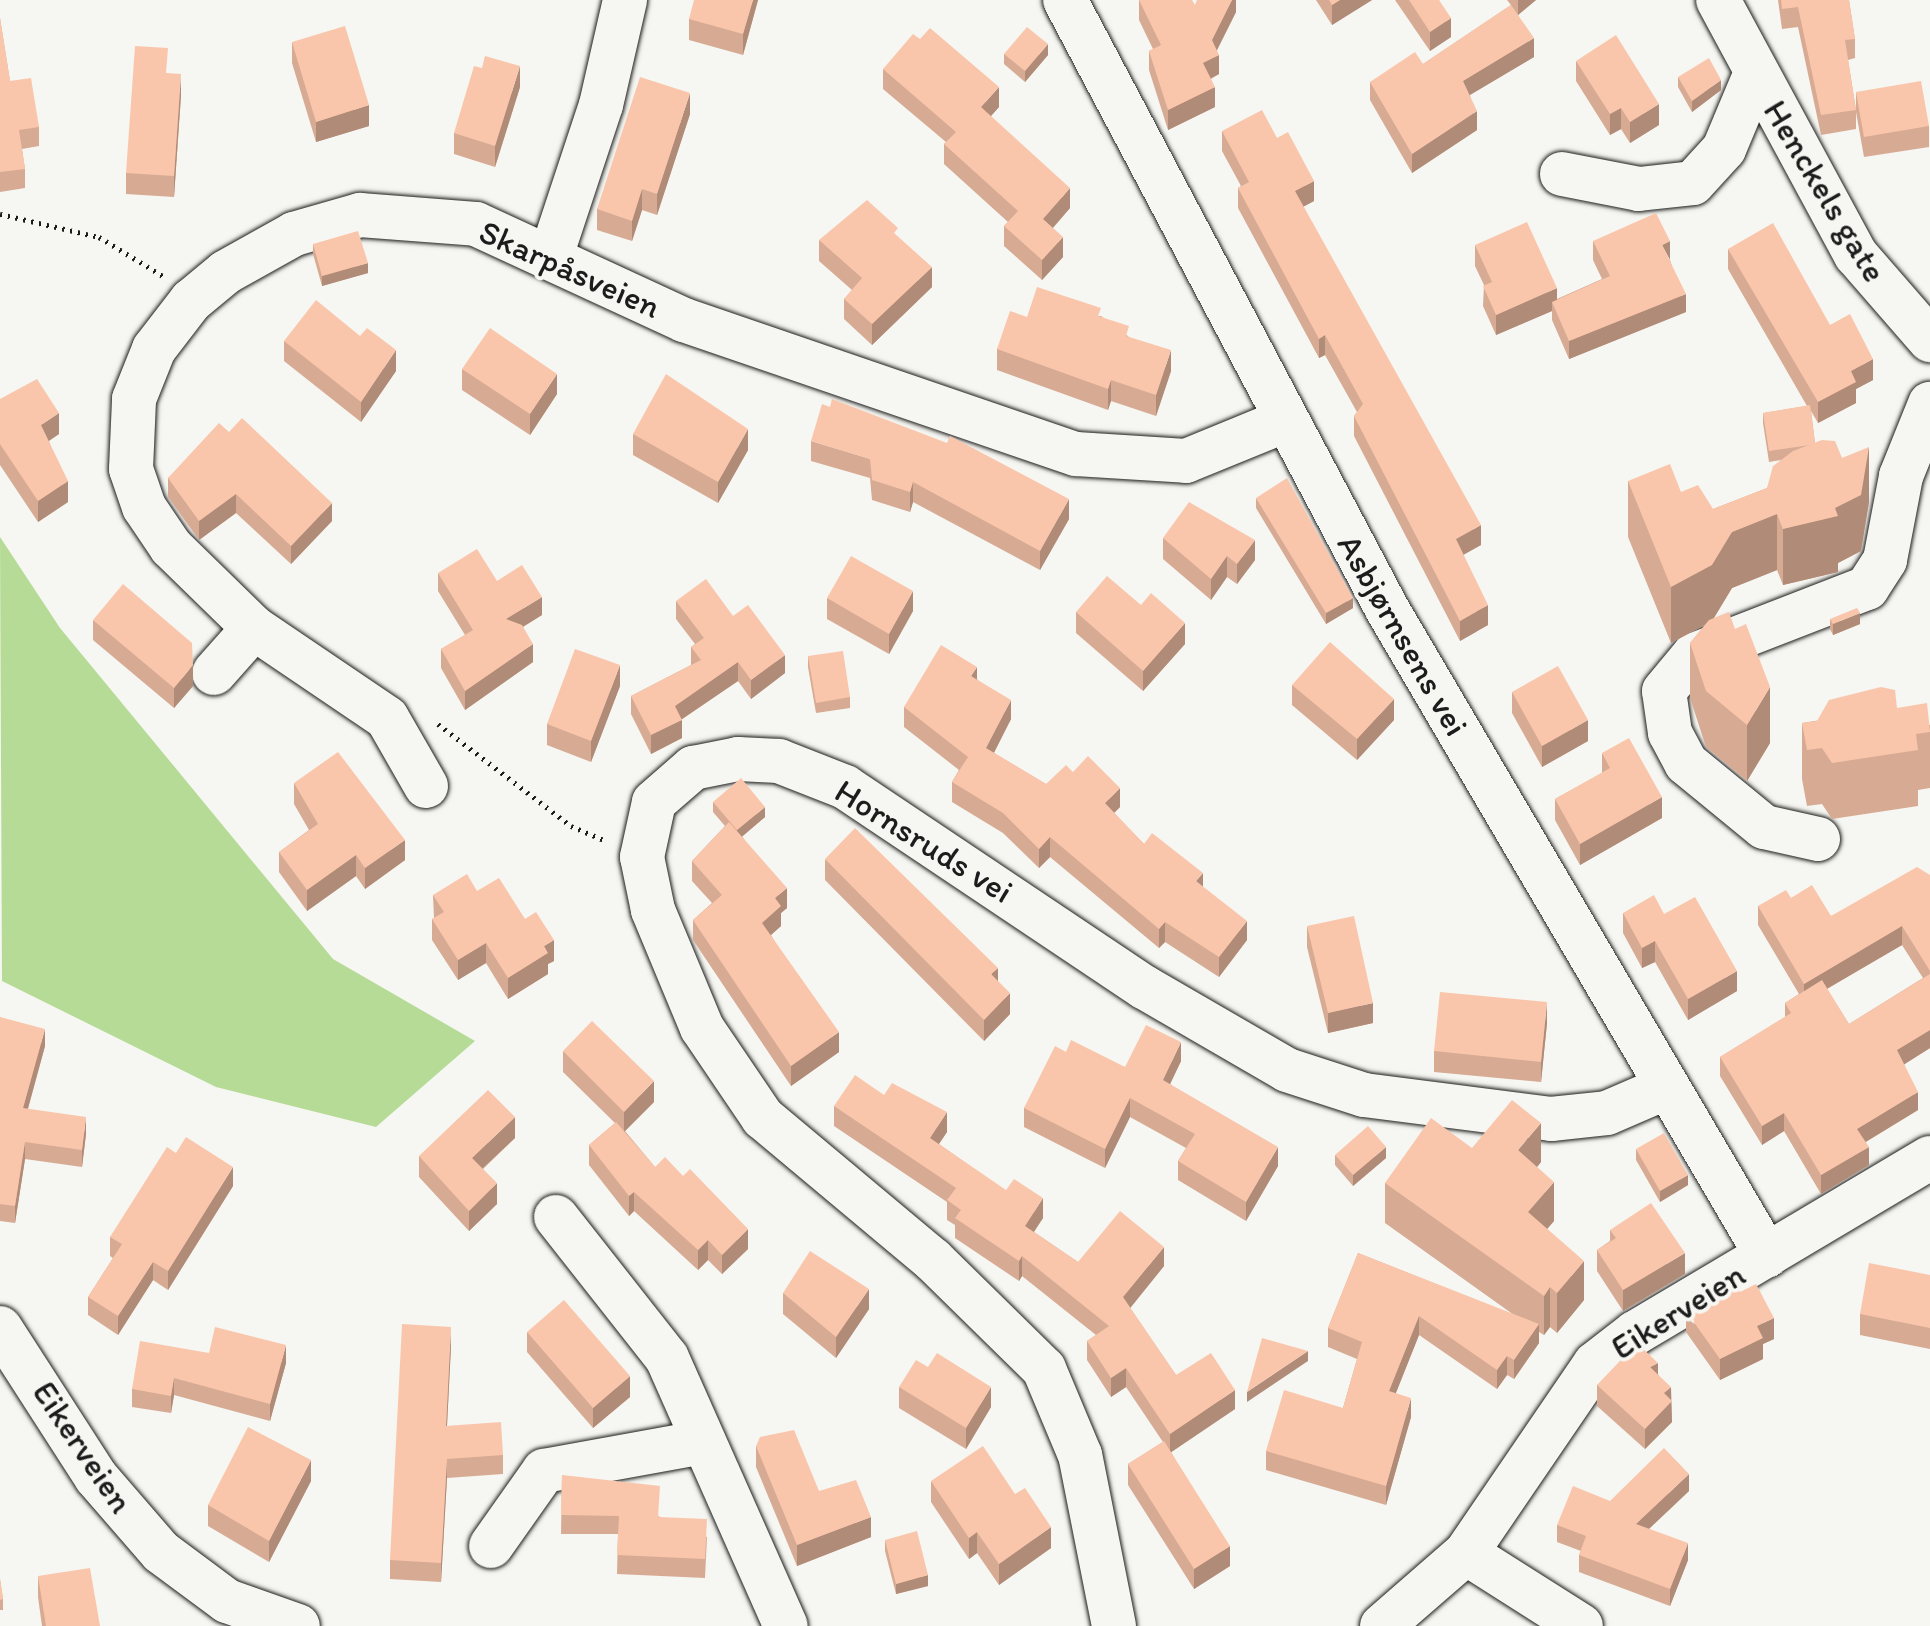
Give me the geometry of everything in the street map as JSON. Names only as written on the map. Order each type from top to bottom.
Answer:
[{"type":"street","points":[[551,256],[614,61],[625,0]]},
{"type":"street","name":"Asbjørnsens vei","points":[[1065,0],[1284,421],[1665,1088],[1767,1256]]},
{"type":"street","name":"Henckels gate","points":[[1718,0],[1755,75],[1856,255],[1930,340]]},
{"type":"street","name":"Henckels gate","points":[[1562,174],[1639,189],[1693,183],[1724,149],[1755,75]]},
{"type":"street","name":"Skarpåsveien","points":[[426,786],[387,718],[254,628],[171,547],[144,507],[131,469],[134,399],[154,349],[191,301],[294,234],[360,215],[476,224],[684,320],[1076,454],[1186,461],[1284,421]]},
{"type":"street","points":[[1818,839],[1764,827],[1686,763],[1670,733],[1664,691],[1694,655],[1867,588],[1885,560],[1901,476],[1930,404]]},
{"type":"street","points":[[214,673],[254,628]]},
{"type":"street","name":"Hornsruds vei","points":[[1114,1626],[1080,1455],[1044,1369],[933,1260],[837,1186],[740,1090],[672,970],[642,857],[654,802],[693,768],[738,759],[779,761],[845,787],[1144,987],[1287,1070],[1378,1097],[1551,1119],[1607,1113],[1665,1088]]},
{"type":"street","name":"Eikerveien","points":[[1382,1626],[1466,1553],[1595,1364],[1930,1158]]},
{"type":"street","points":[[556,1217],[667,1358],[786,1626]]},
{"type":"street","name":"Eikerveien","points":[[0,1328],[96,1477],[219,1613],[298,1626]]},
{"type":"street","points":[[491,1546],[544,1471],[703,1442]]},
{"type":"street","points":[[1466,1553],[1581,1626]]},
{"type":"path","points":[[0,214],[99,237],[191,301]]},
{"type":"path","points":[[434,721],[571,826],[642,857]]},
{"type":"green space","points":[[0,537],[60,628],[333,959],[475,1041],[376,1127],[216,1087],[2,981]]},
{"type":"building","points":[[694,0],[753,0],[743,34],[689,19]]},
{"type":"building","points":[[1139,0],[1192,0],[1195,5],[1197,0],[1232,0],[1212,40],[1219,55],[1203,63],[1215,87],[1168,110],[1149,51],[1161,45]]},
{"type":"building","points":[[1409,0],[1439,0],[1451,18],[1430,32]]},
{"type":"building","points":[[1781,0],[1849,0],[1855,39],[1845,40],[1856,110],[1821,115],[1798,7],[1782,9]]},
{"type":"building","points":[[1511,5],[1534,38],[1463,81],[1477,111],[1412,154],[1370,82],[1415,52],[1423,64]]},
{"type":"building","points":[[0,18],[10,81],[31,78],[39,127],[19,130],[25,169],[0,172]]},
{"type":"building","points":[[345,26],[369,105],[316,122],[292,42]]},
{"type":"building","points":[[1027,27],[1048,44],[1025,71],[1004,54]]},
{"type":"building","points":[[930,28],[999,87],[981,107],[1070,188],[1043,219],[1063,237],[1042,260],[1004,226],[1018,211],[944,144],[956,132],[883,69],[913,34],[920,39]]},
{"type":"building","points":[[1616,35],[1659,104],[1630,122],[1621,108],[1610,114],[1576,61]]},
{"type":"building","points":[[135,46],[168,48],[166,73],[181,74],[174,176],[126,173]]},
{"type":"building","points":[[485,56],[520,66],[495,146],[454,133],[474,66],[482,68]]},
{"type":"building","points":[[1709,58],[1721,80],[1692,101],[1678,77]]},
{"type":"building","points":[[640,77],[690,93],[657,194],[642,189],[632,221],[597,209]]},
{"type":"building","points":[[1921,81],[1929,126],[1864,137],[1856,92]]},
{"type":"building","points":[[1262,110],[1277,138],[1288,132],[1314,181],[1295,191],[1481,525],[1456,539],[1488,605],[1460,621],[1354,416],[1363,404],[1325,335],[1319,339],[1238,188],[1249,182],[1222,131]]},
{"type":"building","points":[[867,200],[898,228],[894,233],[932,267],[872,324],[844,299],[862,278],[819,240]]},
{"type":"building","points":[[1656,213],[1670,241],[1662,245],[1686,294],[1569,341],[1552,302],[1610,276],[1593,241]]},
{"type":"building","points":[[1527,222],[1557,288],[1496,315],[1483,286],[1492,282],[1475,245]]},
{"type":"building","points":[[1773,223],[1830,325],[1850,314],[1873,359],[1851,371],[1856,382],[1818,402],[1728,249]]},
{"type":"building","points":[[358,231],[368,263],[322,276],[313,244]]},
{"type":"building","points":[[1037,287],[1101,308],[1098,316],[1129,326],[1126,336],[1171,350],[1156,395],[1111,380],[1108,389],[997,349],[1010,311],[1027,317]]},
{"type":"building","points":[[316,300],[360,336],[367,328],[396,350],[361,402],[284,341]]},
{"type":"building","points":[[490,328],[557,374],[530,414],[462,369]]},
{"type":"building","points":[[666,374],[748,429],[718,482],[633,434]]},
{"type":"building","points":[[37,379],[59,413],[41,425],[68,481],[38,501],[0,444],[0,399]]},
{"type":"building","points":[[832,399],[947,443],[950,436],[1069,499],[1040,551],[913,482],[910,492],[872,480],[870,459],[811,441],[822,404],[830,407]]},
{"type":"building","points":[[1810,405],[1815,443],[1769,451],[1763,413]]},
{"type":"building","points":[[242,418],[332,503],[291,546],[236,494],[199,521],[168,478],[219,423],[229,432]]},
{"type":"building","points":[[1822,440],[1835,441],[1842,458],[1869,447],[1861,495],[1835,508],[1838,516],[1783,529],[1777,514],[1732,532],[1712,565],[1671,587],[1628,481],[1670,464],[1681,492],[1698,485],[1713,509],[1767,488],[1773,466],[1793,451]]},
{"type":"building","points":[[1287,478],[1353,598],[1326,613],[1256,498]]},
{"type":"building","points":[[1189,502],[1255,540],[1237,564],[1227,556],[1211,579],[1163,538]]},
{"type":"building","points":[[477,549],[497,581],[522,565],[542,597],[506,619],[522,625],[533,644],[465,691],[441,649],[473,630],[438,573]]},
{"type":"building","points":[[851,556],[913,591],[889,634],[827,598]]},
{"type":"building","points":[[1107,576],[1141,605],[1151,593],[1185,623],[1143,671],[1076,612]]},
{"type":"building","points":[[706,579],[733,616],[748,605],[785,655],[751,680],[738,662],[675,706],[682,720],[651,735],[631,696],[701,660],[691,647],[704,638],[676,601]]},
{"type":"building","points":[[123,584],[192,643],[193,665],[174,688],[93,620]]},
{"type":"building","points":[[1857,608],[1860,613],[1833,624],[1830,619]]},
{"type":"building","points":[[1729,612],[1735,629],[1746,624],[1770,687],[1747,725],[1706,691],[1690,643],[1709,620]]},
{"type":"building","points":[[1330,642],[1394,699],[1357,739],[1292,685]]},
{"type":"building","points":[[941,645],[977,667],[971,676],[1011,700],[986,748],[1046,784],[1066,765],[1073,772],[1088,756],[1120,788],[1105,803],[1144,844],[1152,833],[1203,873],[1196,881],[1247,921],[1219,957],[1165,922],[1159,929],[1050,837],[1039,849],[1003,813],[952,782],[968,757],[904,707]]},
{"type":"building","points":[[575,649],[620,665],[591,741],[547,724]]},
{"type":"building","points":[[843,651],[850,697],[816,703],[808,656]]},
{"type":"building","points":[[1558,666],[1588,720],[1542,746],[1512,692]]},
{"type":"building","points":[[1881,687],[1895,690],[1897,708],[1927,703],[1930,732],[1916,734],[1918,750],[1832,763],[1822,748],[1807,750],[1802,723],[1817,721],[1829,700]]},
{"type":"building","points":[[1629,738],[1662,797],[1580,844],[1555,799],[1610,768],[1602,753]]},
{"type":"building","points":[[338,752],[405,840],[365,868],[356,855],[307,890],[279,852],[318,824],[294,783]]},
{"type":"building","points":[[741,778],[765,807],[737,830],[713,802]]},
{"type":"building","points":[[729,822],[787,888],[775,898],[781,906],[762,923],[839,1032],[791,1066],[693,920],[722,895],[692,861]]},
{"type":"building","points":[[855,828],[998,968],[991,974],[1010,993],[984,1020],[825,859]]},
{"type":"building","points":[[1917,867],[1930,875],[1930,971],[1902,926],[1804,984],[1758,906],[1786,890],[1791,898],[1812,885],[1831,916]]},
{"type":"building","points":[[467,874],[477,891],[499,878],[525,919],[536,912],[554,940],[544,946],[548,953],[508,978],[486,943],[458,960],[432,919],[444,912],[433,895]]},
{"type":"building","points":[[1654,895],[1664,914],[1695,897],[1737,971],[1688,999],[1655,941],[1642,948],[1623,913]]},
{"type":"building","points":[[1354,916],[1373,1003],[1328,1013],[1307,926]]},
{"type":"building","points":[[1930,974],[1930,1030],[1897,1050],[1918,1092],[1857,1129],[1869,1147],[1821,1175],[1784,1113],[1762,1126],[1720,1057],[1791,1013],[1785,1003],[1822,980],[1849,1024]]},
{"type":"building","points":[[1440,992],[1547,1002],[1541,1062],[1434,1051]]},
{"type":"building","points":[[0,1017],[45,1029],[23,1108],[86,1117],[82,1150],[25,1142],[15,1206],[0,1204]]},
{"type":"building","points":[[592,1021],[654,1081],[624,1112],[563,1051]]},
{"type":"building","points":[[1146,1025],[1181,1042],[1163,1080],[1278,1147],[1246,1202],[1178,1161],[1195,1134],[1130,1098],[1105,1149],[1024,1108],[1055,1046],[1066,1052],[1071,1040],[1125,1067]]},
{"type":"building","points":[[855,1075],[884,1095],[892,1083],[947,1112],[930,1138],[1006,1190],[1014,1179],[1043,1198],[1025,1226],[1078,1262],[1120,1211],[1164,1247],[1123,1297],[1176,1375],[1211,1353],[1235,1390],[1170,1434],[1126,1368],[1111,1378],[1087,1341],[1109,1326],[1022,1256],[1019,1261],[955,1218],[961,1210],[947,1200],[956,1188],[834,1106]]},
{"type":"building","points":[[488,1090],[515,1117],[472,1158],[497,1183],[469,1211],[419,1156]]},
{"type":"building","points":[[1512,1100],[1541,1123],[1518,1150],[1554,1182],[1528,1212],[1584,1261],[1557,1293],[1550,1287],[1544,1296],[1385,1183],[1431,1118],[1472,1148]]},
{"type":"building","points":[[616,1122],[655,1167],[665,1157],[683,1176],[690,1169],[748,1229],[722,1255],[708,1240],[698,1250],[634,1192],[629,1196],[589,1145]]},
{"type":"building","points":[[1368,1126],[1386,1147],[1353,1175],[1335,1155]]},
{"type":"building","points":[[1664,1133],[1688,1175],[1660,1191],[1636,1149]]},
{"type":"building","points":[[186,1137],[233,1167],[168,1271],[153,1262],[118,1316],[88,1297],[122,1244],[110,1237],[167,1147],[176,1153]]},
{"type":"building","points":[[1651,1203],[1685,1253],[1623,1290],[1597,1250],[1616,1238],[1610,1230]]},
{"type":"building","points":[[810,1251],[869,1289],[836,1337],[783,1293]]},
{"type":"building","points":[[1358,1253],[1539,1324],[1514,1360],[1507,1356],[1497,1370],[1419,1316],[1389,1391],[1411,1398],[1386,1486],[1266,1451],[1284,1390],[1343,1408],[1362,1342],[1328,1328]]},
{"type":"building","points":[[1869,1263],[1930,1275],[1930,1328],[1860,1314]]},
{"type":"building","points":[[1735,1282],[1740,1292],[1756,1284],[1774,1318],[1757,1326],[1763,1338],[1720,1359],[1686,1311]]},
{"type":"building","points":[[564,1300],[630,1376],[593,1408],[527,1332]]},
{"type":"building","points":[[402,1324],[451,1327],[446,1426],[501,1422],[503,1455],[447,1459],[441,1563],[390,1560]]},
{"type":"building","points":[[215,1327],[286,1345],[270,1404],[174,1378],[171,1396],[132,1389],[140,1341],[209,1353]]},
{"type":"building","points":[[1262,1338],[1308,1351],[1247,1392]]},
{"type":"building","points":[[1637,1343],[1658,1363],[1650,1367],[1671,1387],[1664,1393],[1672,1401],[1645,1429],[1597,1385]]},
{"type":"building","points":[[937,1353],[991,1387],[966,1428],[899,1387],[916,1360],[928,1367]]},
{"type":"building","points":[[248,1427],[311,1460],[269,1541],[208,1505]]},
{"type":"building","points":[[794,1430],[819,1491],[856,1480],[871,1517],[797,1545],[756,1446],[760,1437]]},
{"type":"building","points":[[1164,1441],[1230,1546],[1194,1569],[1128,1464]]},
{"type":"building","points":[[983,1446],[1015,1494],[1025,1488],[1051,1527],[999,1564],[977,1532],[969,1538],[931,1481]]},
{"type":"building","points":[[1664,1448],[1689,1474],[1636,1524],[1688,1543],[1670,1589],[1579,1555],[1586,1536],[1557,1525],[1573,1486],[1610,1501]]},
{"type":"building","points":[[562,1475],[660,1486],[658,1517],[707,1519],[705,1559],[617,1555],[619,1516],[561,1515]]},
{"type":"building","points":[[917,1531],[928,1575],[896,1584],[885,1540]]},
{"type":"building","points":[[90,1568],[100,1626],[46,1626],[38,1576]]}]
